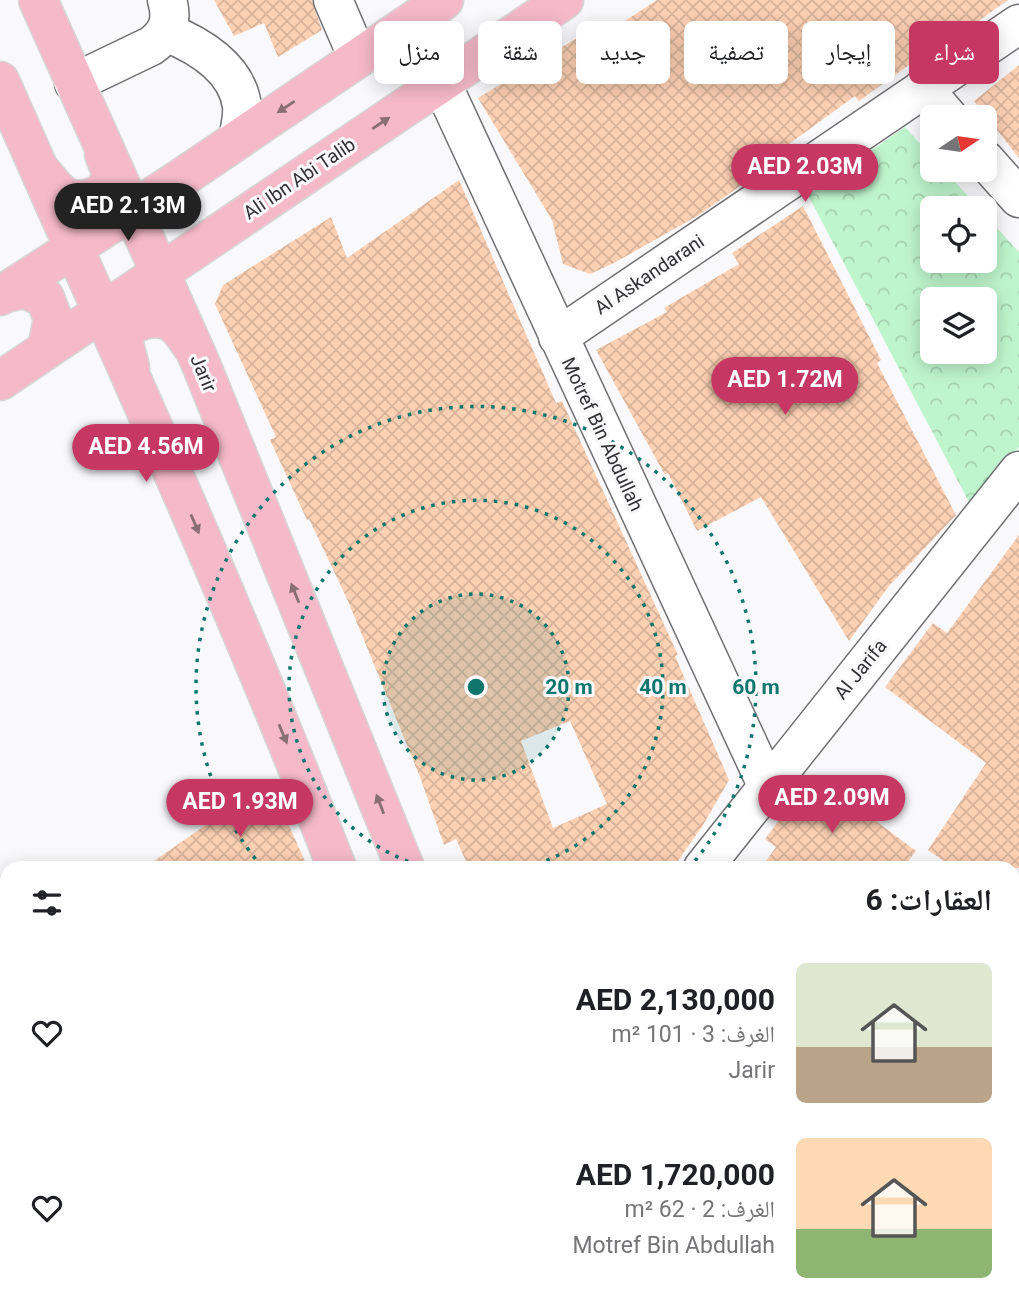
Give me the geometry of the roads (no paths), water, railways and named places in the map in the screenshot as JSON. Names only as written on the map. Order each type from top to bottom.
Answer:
[{"type":"main road","name":"Jarir","points":[[38,0],[195,350],[402,861]]},
{"type":"main road","points":[[2,295],[444,0]]},
{"type":"main road","name":"Ali Ibn Abi Talib","points":[[464,67],[564,0]]},
{"type":"main road","points":[[0,81],[133,377],[334,861]]},
{"type":"main road","name":"Ali Ibn Abi Talib","points":[[0,381],[438,84]]},
{"type":"main road","points":[[38,166],[60,194],[70,199],[79,201],[100,195],[107,188],[112,175],[97,134]]},
{"type":"main road","points":[[165,188],[155,208],[155,230],[171,246],[192,249]]},
{"type":"main road","points":[[2,295],[25,289],[45,298],[53,319],[47,349]]},
{"type":"main road","points":[[133,377],[124,339],[130,327],[138,321],[159,318],[168,320],[177,326],[195,350]]},
{"type":"street","points":[[333,0],[358,58]]},
{"type":"street","points":[[74,83],[151,46],[166,16],[218,63],[235,83],[242,107],[238,139]]},
{"type":"street","name":"Al Askandarani","points":[[558,337],[1019,24]]},
{"type":"street","name":"Motref Bin Abdullah","points":[[442,84],[767,785]]},
{"type":"street","points":[[923,88],[938,105]]},
{"type":"street","points":[[998,175],[1019,198]]},
{"type":"street","name":"Al Jarifa","points":[[708,861],[1019,471]]}]
